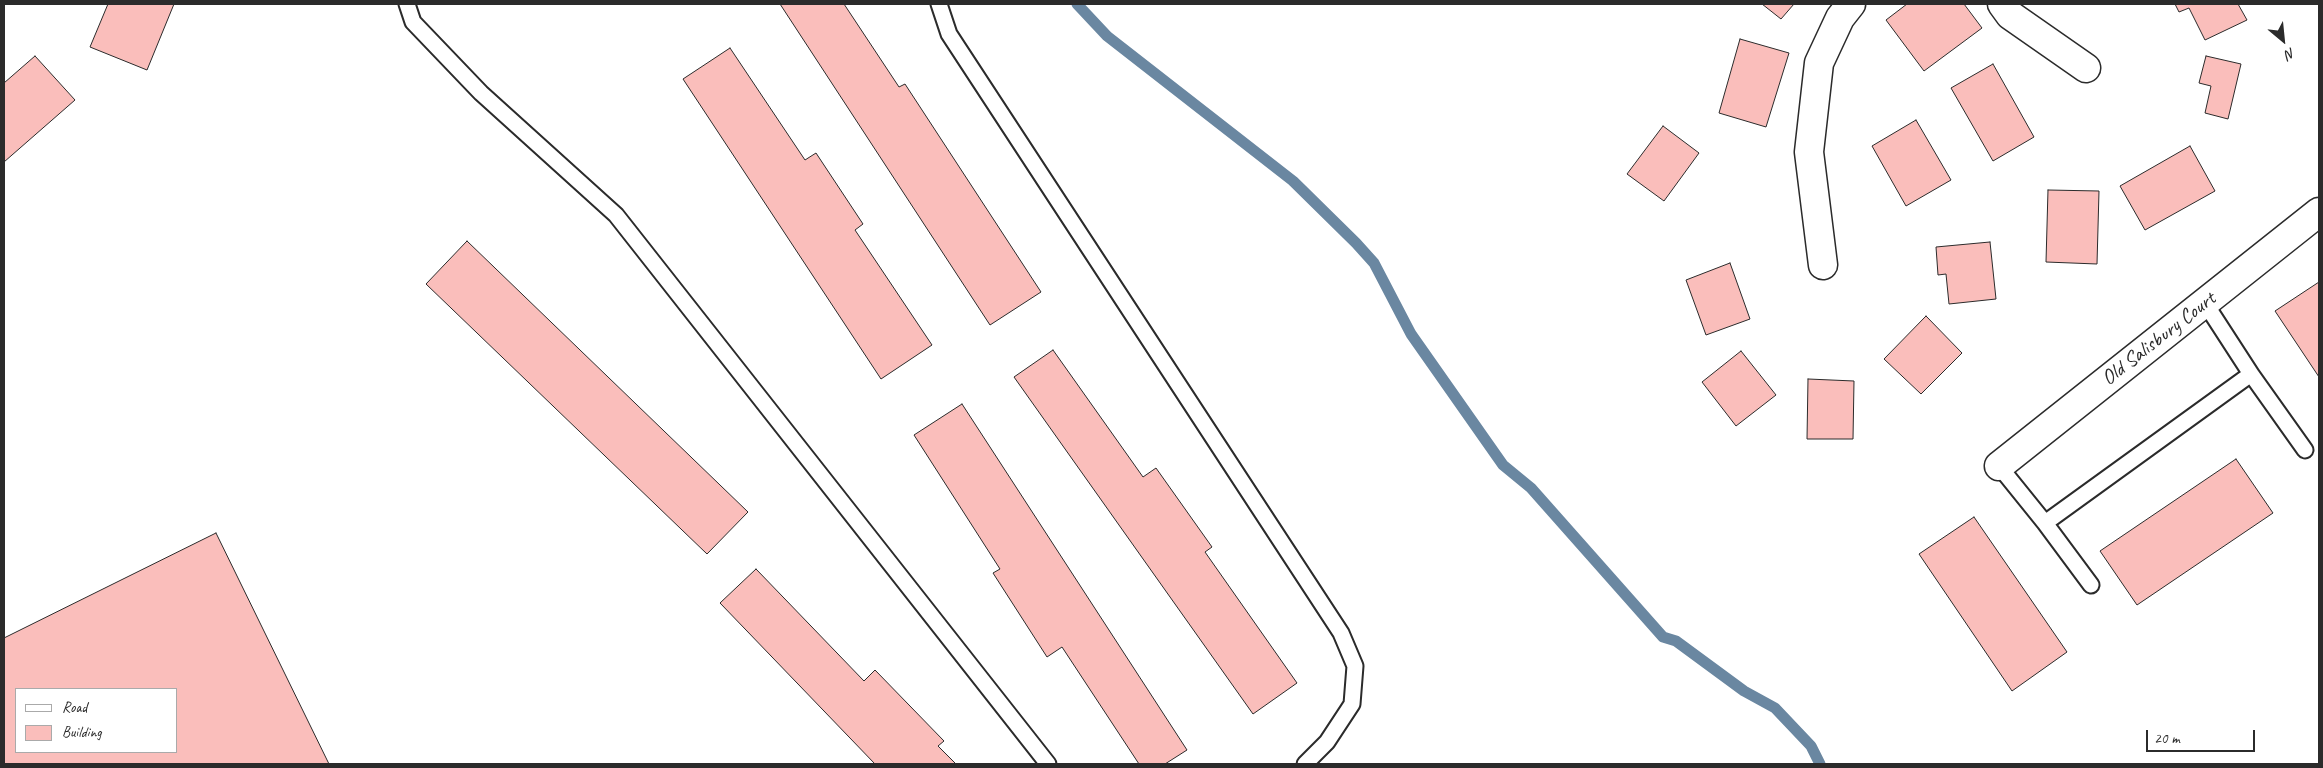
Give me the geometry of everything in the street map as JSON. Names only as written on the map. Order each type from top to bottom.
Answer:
[{"type":"street","points":[[1822,264],[1809,152],[1819,63],[1840,18],[1851,4]]},
{"type":"street","points":[[2002,4],[2010,15],[2086,68]]},
{"type":"street","name":"Old Salisbury Court","points":[[1999,466],[2319,212]]},
{"type":"lane","points":[[407,4],[413,22],[481,93],[616,215],[1048,764]]},
{"type":"lane","points":[[939,4],[949,34],[1341,633],[1355,666],[1352,704],[1327,742],[1305,764]]},
{"type":"lane","points":[[2205,303],[2251,374],[2305,450]]},
{"type":"lane","points":[[2045,523],[2251,374]]},
{"type":"lane","points":[[1999,466],[2045,523],[2091,585]]},
{"type":"building","points":[[108,4],[174,4],[147,70],[90,47]]},
{"type":"building","points":[[780,4],[844,4],[899,87],[905,84],[1041,292],[990,325]]},
{"type":"building","points":[[1762,4],[1794,4],[1781,19]]},
{"type":"building","points":[[1907,4],[1964,4],[1982,28],[1924,71],[1886,20]]},
{"type":"building","points":[[2175,4],[2238,4],[2247,20],[2205,40],[2189,8],[2179,12]]},
{"type":"building","points":[[1740,39],[1789,53],[1766,127],[1719,113]]},
{"type":"building","points":[[730,48],[805,160],[816,153],[863,224],[855,230],[932,345],[881,379],[683,79]]},
{"type":"building","points":[[35,56],[75,100],[4,162],[4,83]]},
{"type":"building","points":[[2206,56],[2241,64],[2228,119],[2205,113],[2211,86],[2199,83]]},
{"type":"building","points":[[1993,64],[2034,137],[1993,161],[1951,88]]},
{"type":"building","points":[[1916,120],[1951,180],[1906,206],[1872,146]]},
{"type":"building","points":[[1663,126],[1699,153],[1664,201],[1627,174]]},
{"type":"building","points":[[2190,146],[2215,191],[2145,230],[2120,186]]},
{"type":"building","points":[[2048,190],[2099,191],[2097,264],[2046,262]]},
{"type":"building","points":[[467,241],[748,512],[707,554],[426,284]]},
{"type":"building","points":[[1990,242],[1996,299],[1949,304],[1946,274],[1938,275],[1936,247]]},
{"type":"building","points":[[1730,263],[1750,319],[1706,335],[1686,280]]},
{"type":"building","points":[[2319,282],[2319,377],[2275,311]]},
{"type":"building","points":[[1926,316],[1962,353],[1921,394],[1884,359]]},
{"type":"building","points":[[1053,350],[1143,477],[1156,468],[1212,547],[1205,552],[1297,683],[1253,714],[1014,377]]},
{"type":"building","points":[[1741,351],[1776,395],[1736,426],[1702,382]]},
{"type":"building","points":[[1808,379],[1854,381],[1853,439],[1807,439]]},
{"type":"building","points":[[962,404],[1187,750],[1165,764],[1139,764],[1062,647],[1047,657],[993,573],[1000,569],[914,435]]},
{"type":"building","points":[[2236,459],[2273,513],[2137,605],[2100,551]]},
{"type":"building","points":[[1974,517],[2067,652],[2012,691],[1919,554]]},
{"type":"building","points":[[216,533],[329,764],[4,764],[4,638]]},
{"type":"building","points":[[756,569],[864,681],[875,670],[944,741],[938,746],[956,764],[875,764],[720,603]]},
{"type":"waterway","points":[[1077,4],[1107,36],[1293,181],[1356,243],[1374,263],[1411,334],[1503,465],[1531,488],[1663,637],[1676,641],[1744,691],[1775,708],[1811,746],[1820,764]]}]
